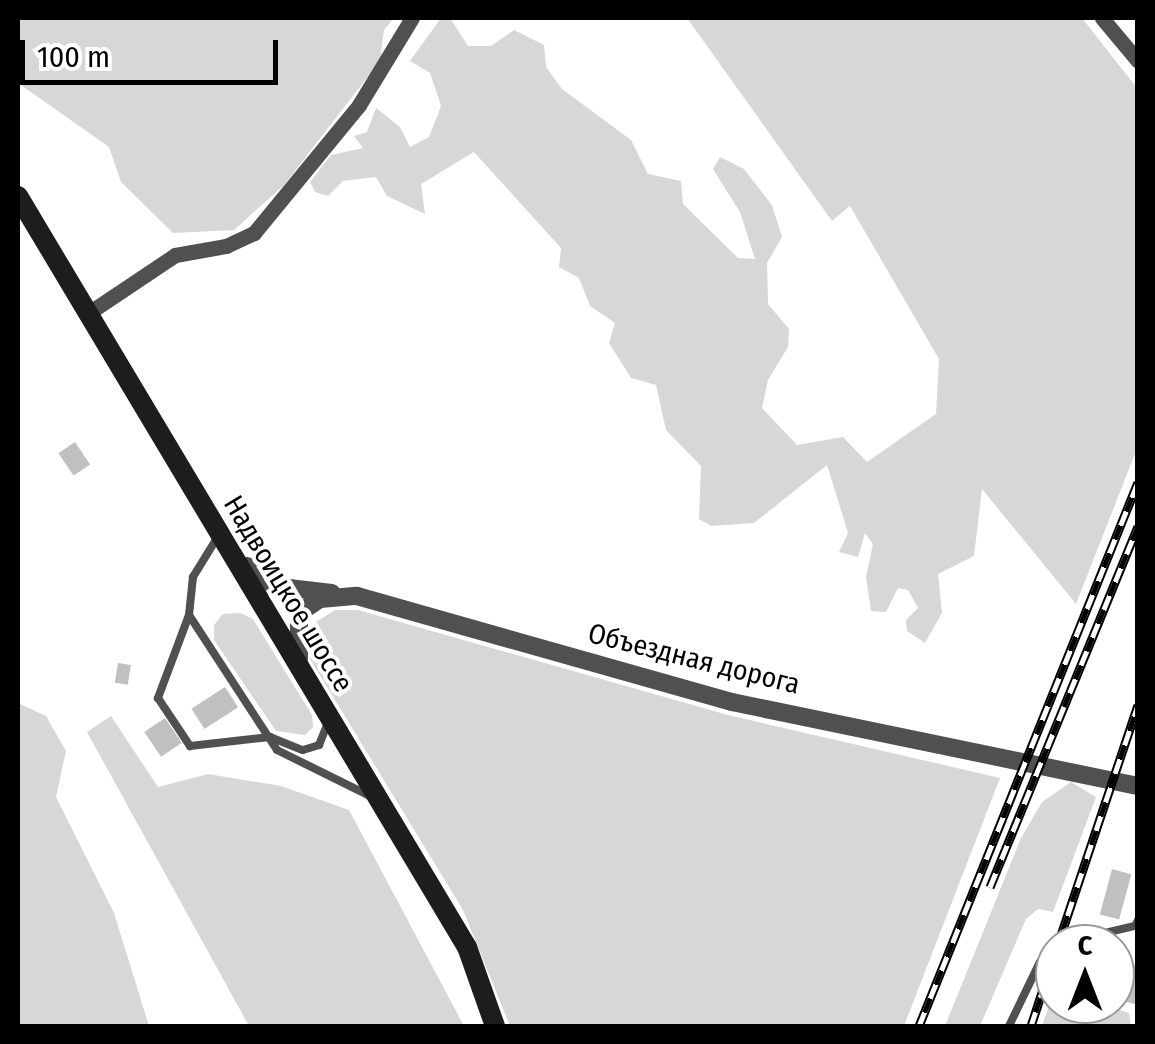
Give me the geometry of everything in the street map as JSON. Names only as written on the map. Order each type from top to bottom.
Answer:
[{"type":"main road","name":"Надвоицкое шоссе","points":[[18,196],[467,947],[495,1026]]},
{"type":"street","points":[[87,314],[175,255],[226,246],[254,233],[359,104],[412,18]]},
{"type":"street","points":[[1102,18],[1138,61]]},
{"type":"street","points":[[219,534],[263,585],[358,596]]},
{"type":"street","name":"Объездная дорога","points":[[301,669],[294,639],[299,613],[320,599],[358,596],[732,702],[1138,786]]},
{"type":"lane","points":[[219,534],[193,577],[189,615],[158,698],[190,746],[270,737],[286,749],[319,745],[328,715]]},
{"type":"lane","points":[[189,615],[277,750],[380,801]]},
{"type":"lane","points":[[1009,1026],[1035,972]]},
{"type":"shaded area","points":[[18,18],[394,18],[384,30],[380,61],[284,185],[234,230],[173,233],[121,182],[109,147],[18,83]]},
{"type":"shaded area","points":[[441,18],[450,18],[468,46],[491,46],[514,30],[544,45],[546,67],[562,89],[631,140],[648,174],[681,181],[683,204],[738,258],[755,259],[740,212],[713,169],[720,157],[744,169],[772,205],[782,237],[767,263],[768,304],[789,329],[788,347],[768,380],[762,408],[797,445],[843,437],[867,462],[936,414],[939,359],[850,206],[832,221],[687,18],[1082,18],[1137,88],[1138,446],[1076,604],[982,489],[974,556],[938,574],[942,613],[925,643],[907,631],[906,620],[918,608],[908,590],[898,588],[886,612],[871,611],[866,577],[873,544],[865,533],[858,557],[839,552],[848,533],[827,465],[754,523],[711,526],[699,519],[701,466],[666,430],[656,385],[631,378],[609,343],[615,323],[590,306],[579,278],[559,267],[561,248],[474,152],[421,184],[425,214],[387,196],[376,177],[343,181],[328,196],[315,192],[310,182],[331,155],[363,148],[354,136],[367,132],[376,108],[400,127],[410,147],[429,137],[441,106],[430,73],[410,61]]},
{"type":"shaded area","points":[[335,610],[358,610],[728,715],[1000,778],[904,1026],[510,1026],[463,910],[310,659],[313,624]]},
{"type":"shaded area","points":[[240,613],[253,619],[312,715],[313,727],[305,735],[276,731],[214,640],[214,625],[223,614]]},
{"type":"shaded area","points":[[18,703],[46,716],[66,751],[56,797],[114,913],[149,1026],[18,1026]]},
{"type":"shaded area","points":[[111,716],[158,787],[208,774],[281,786],[349,810],[464,1026],[249,1026],[87,732]]},
{"type":"shaded area","points":[[1071,782],[1096,797],[1053,912],[1038,909],[1026,919],[980,1026],[945,1026],[1021,838],[1042,802]]},
{"type":"shaded area","points":[[1131,1024],[1131,1026],[1042,1026]]},
{"type":"building","points":[[75,442],[90,464],[74,476],[58,453]]},
{"type":"building","points":[[118,663],[131,665],[128,685],[115,683]]},
{"type":"building","points":[[225,687],[238,707],[205,729],[191,709]]},
{"type":"building","points":[[165,718],[182,743],[161,757],[144,732]]},
{"type":"building","points":[[1112,869],[1131,874],[1119,920],[1100,914]]},
{"type":"building","points":[[1135,965],[1138,966],[1138,1005],[1135,1004]]},
{"type":"railway","points":[[919,1026],[1138,482]]},
{"type":"railway","points":[[990,887],[1138,526]]},
{"type":"railway","points":[[1065,924],[1138,705]]},
{"type":"railway","points":[[1031,1026],[1035,1014]]}]
